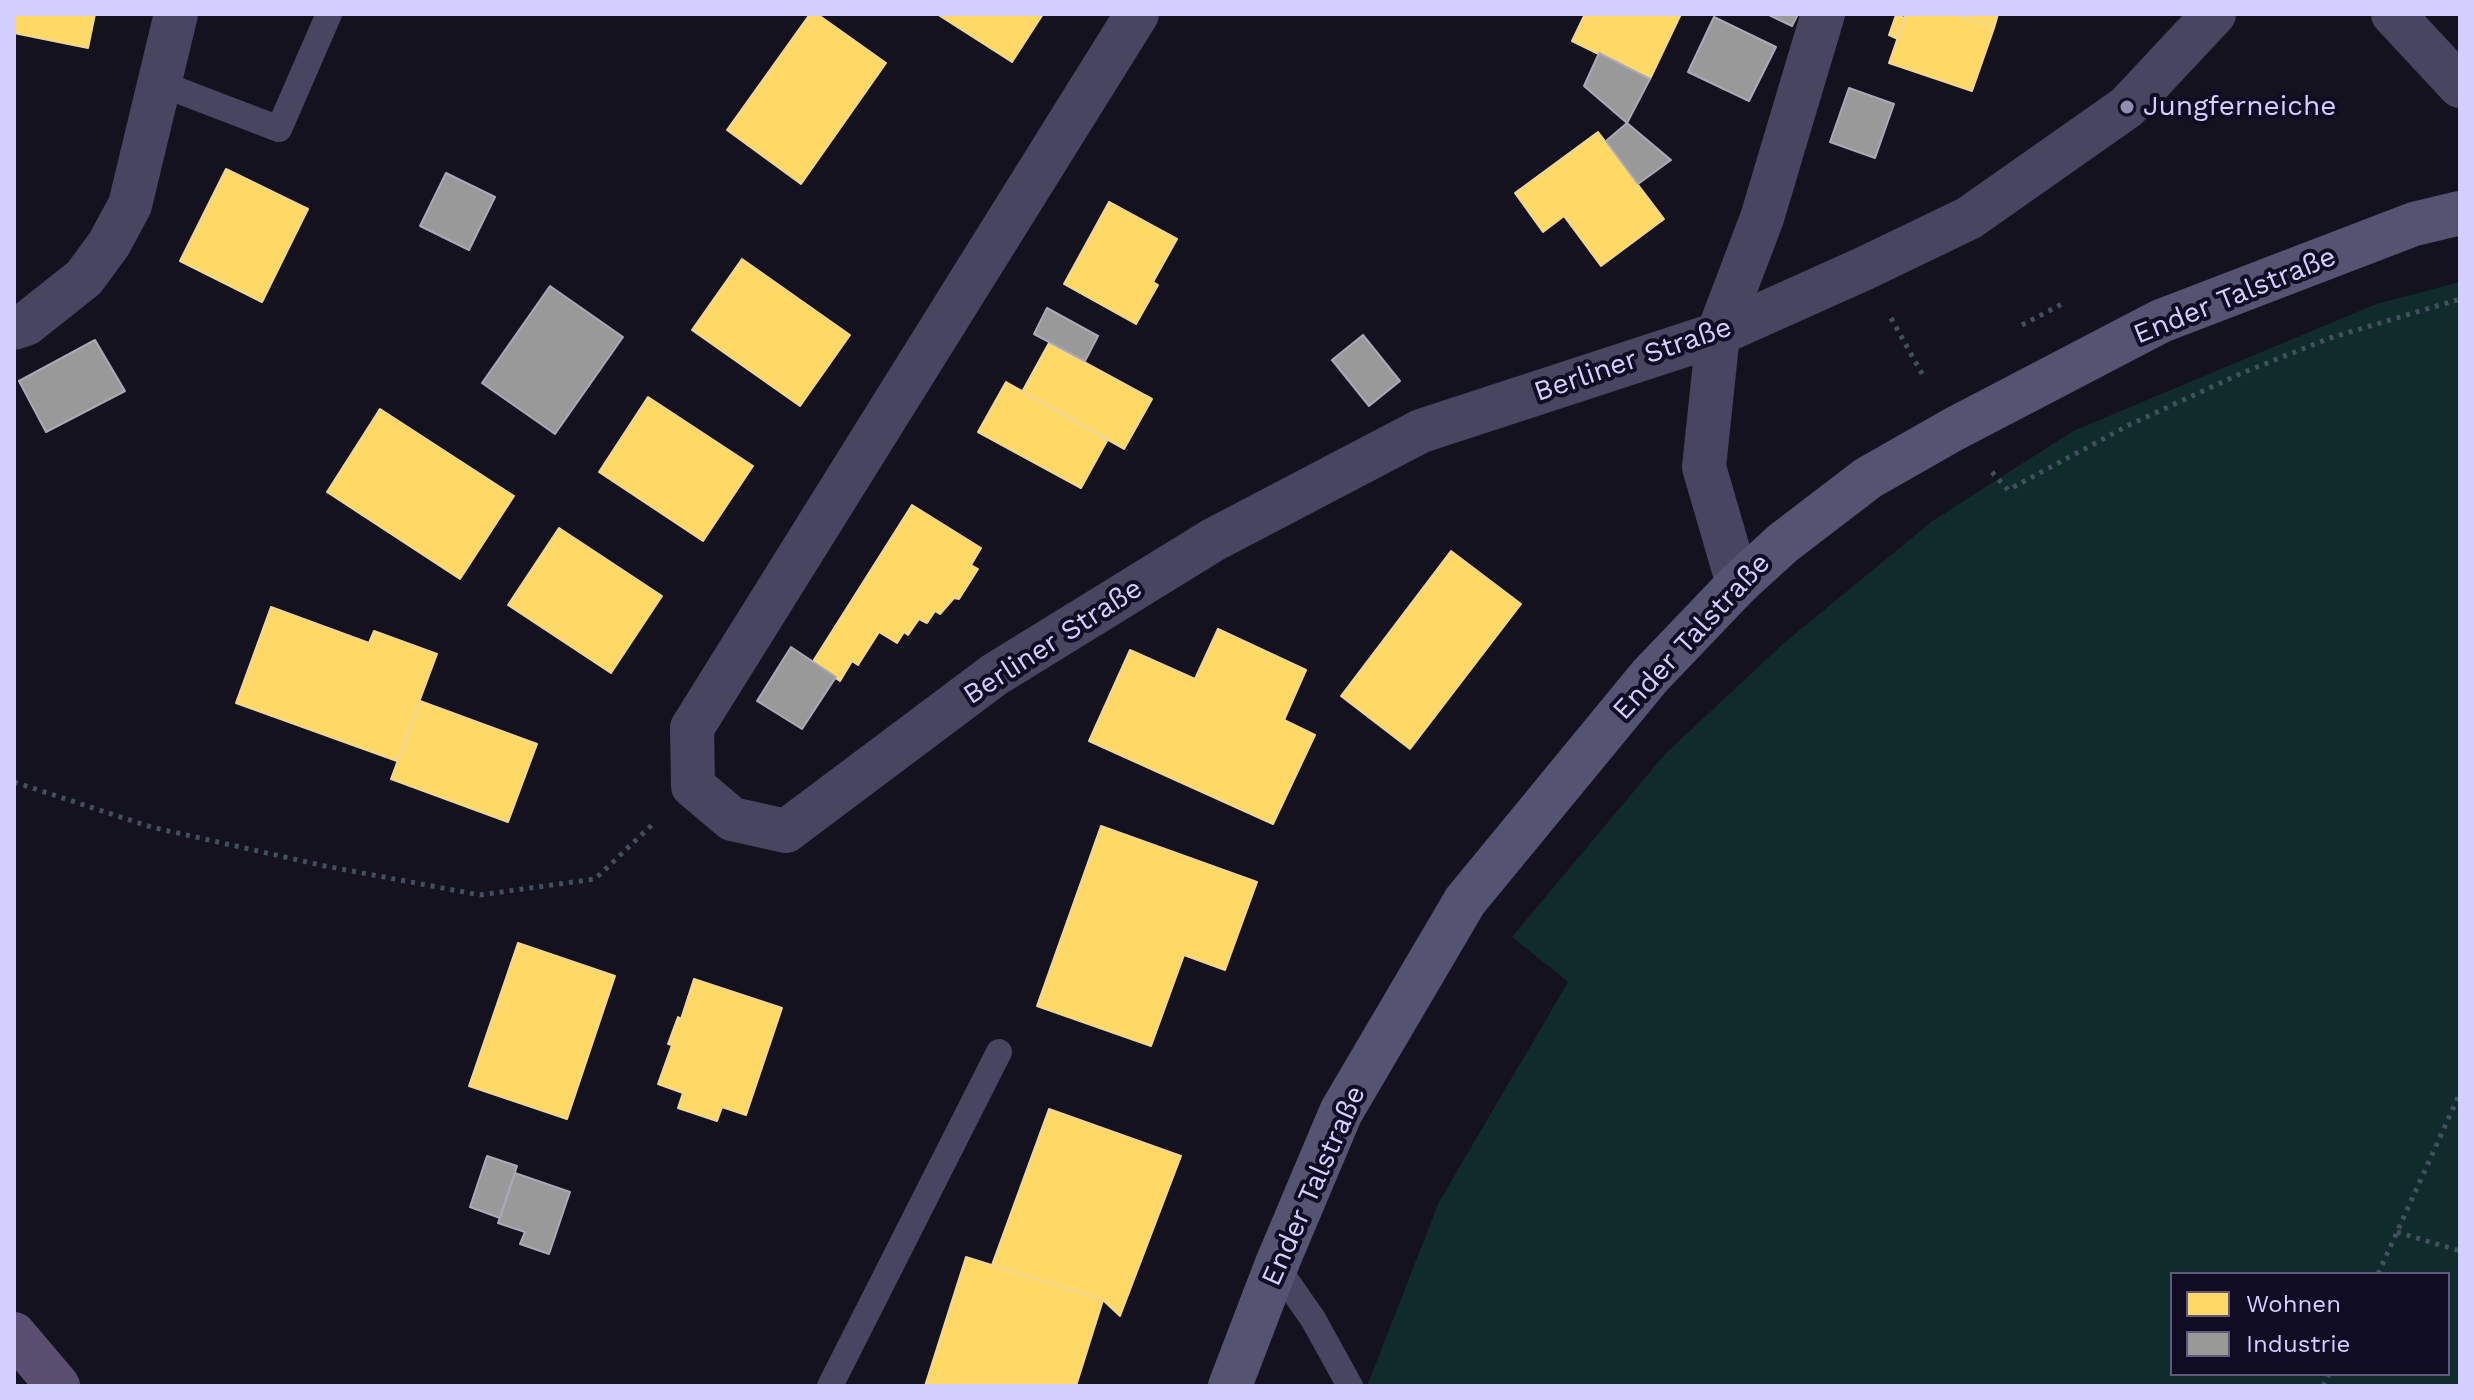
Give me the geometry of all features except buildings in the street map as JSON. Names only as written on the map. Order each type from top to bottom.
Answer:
[{"type":"main road","name":"Ender Talstraße","points":[[1230,1386],[1276,1266],[1341,1112],[1465,901],[1650,676],[1738,584],[1783,543],[1868,478],[1954,429],[2161,321],[2414,224],[2460,213]]},
{"type":"main road","points":[[14,1334],[58,1386]]},
{"type":"street","points":[[14,328],[26,324],[84,278],[109,244],[130,205],[176,14]]},
{"type":"street","points":[[693,786],[692,728],[1137,14]]},
{"type":"street","points":[[1738,584],[1704,467],[1718,334],[1762,218],[1823,14]]},
{"type":"street","name":"Berliner Straße","points":[[693,786],[732,819],[786,831],[994,675],[1213,540],[1421,431],[1718,334],[1969,218],[2127,107],[2214,14]]},
{"type":"street","points":[[2393,14],[2460,86]]},
{"type":"lane","points":[[159,83],[279,129],[329,14]]},
{"type":"lane","points":[[830,1386],[999,1052]]},
{"type":"lane","points":[[1276,1266],[1313,1319],[1350,1386]]},
{"type":"path","points":[[1863,269],[1954,429],[2008,490],[2129,425],[2242,373],[2330,338],[2460,299]]},
{"type":"path","points":[[14,782],[151,827],[325,866],[480,895],[595,879],[693,786]]},
{"type":"path","points":[[2379,1272],[2460,1093]]},
{"type":"path","points":[[2397,1232],[2460,1251]]},
{"type":"green space","points":[[2460,282],[2460,1386],[1367,1386],[1439,1202],[1568,982],[1512,937],[1665,754],[1784,643],[1931,522],[2073,431],[2376,304]]},
{"type":"place","name":"Jungferneiche","points":[[2127,107]]}]
